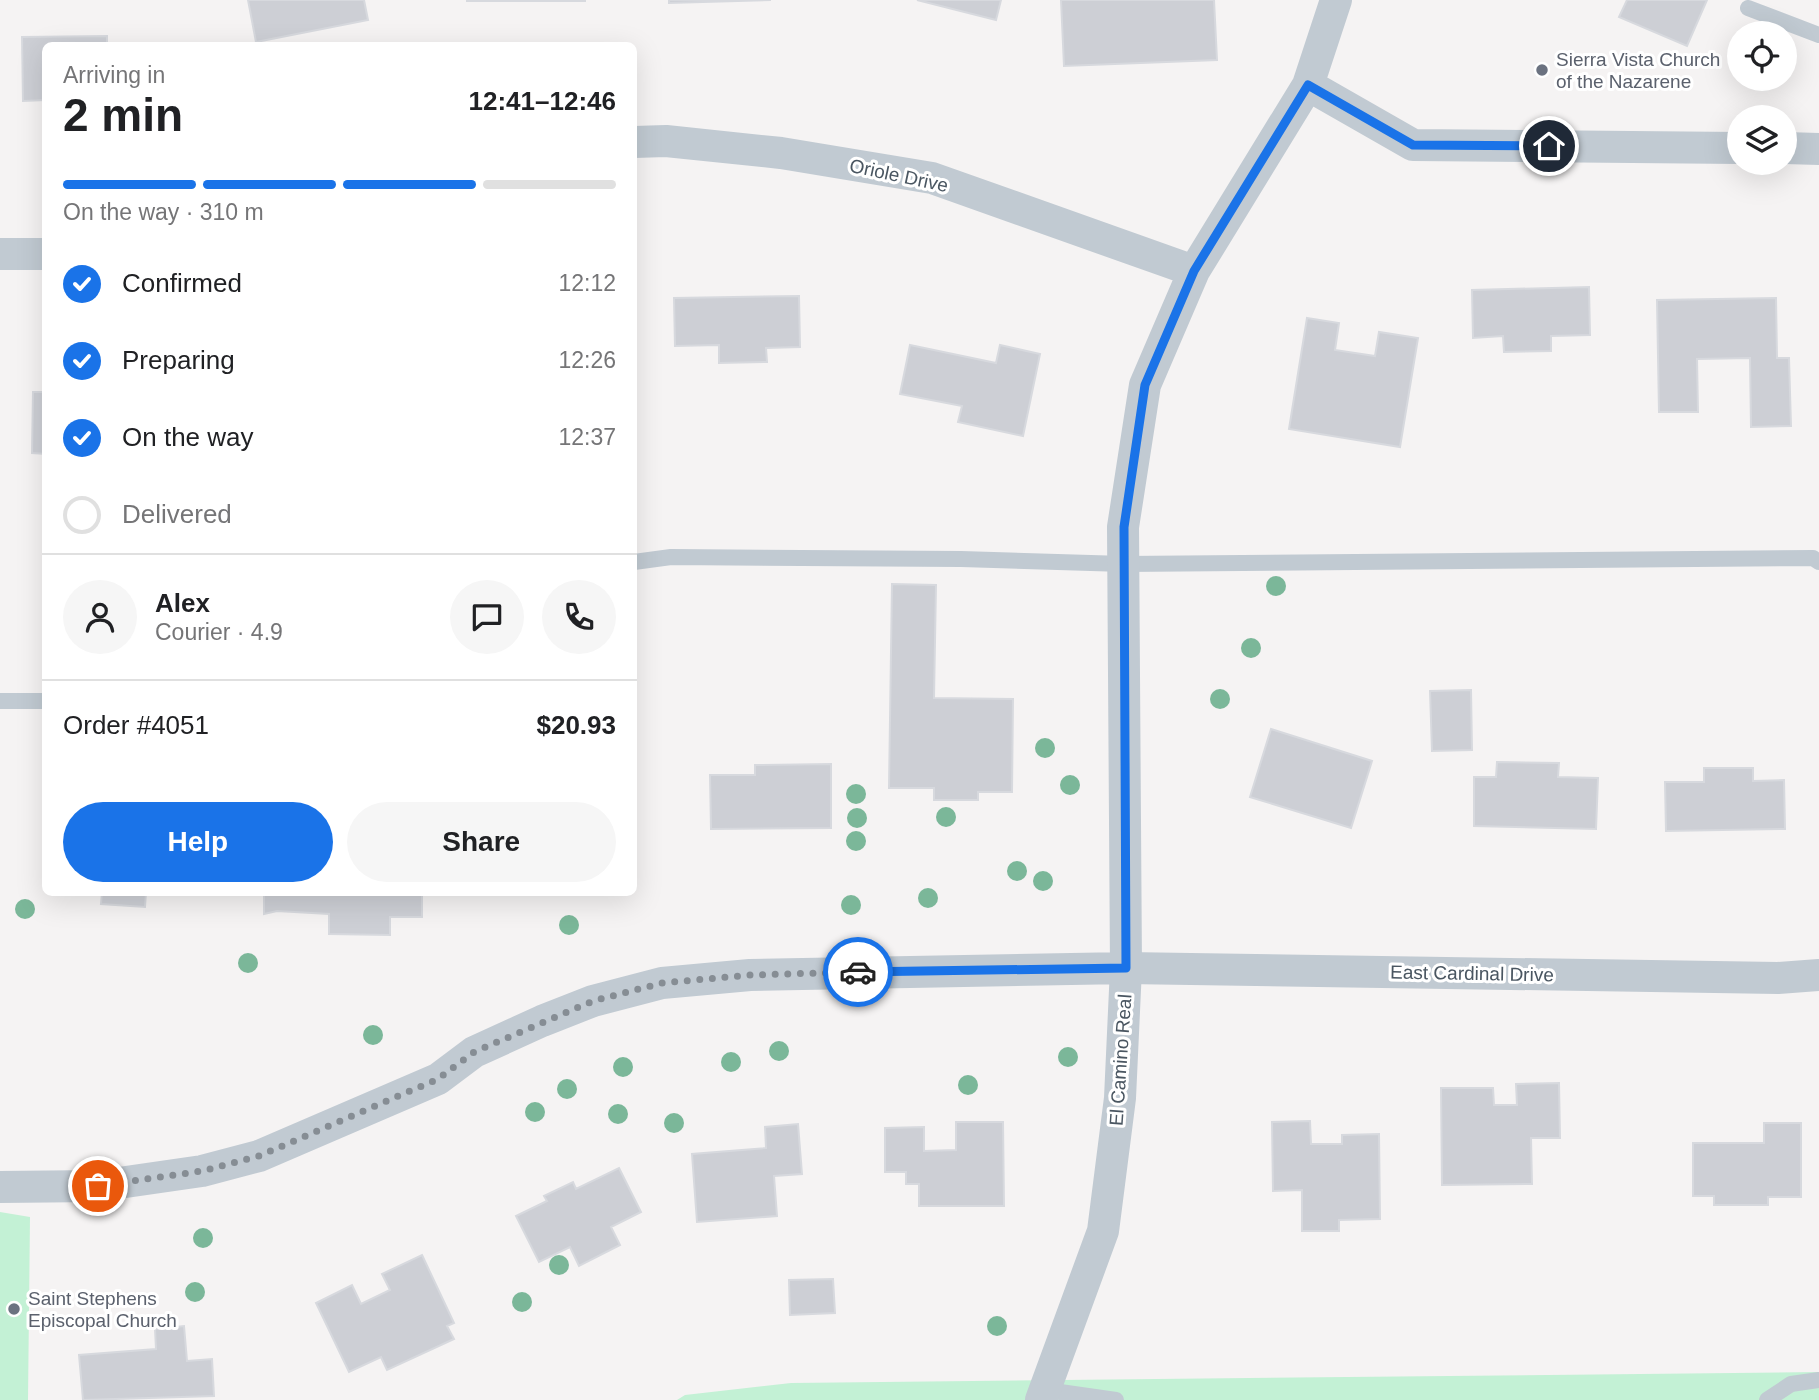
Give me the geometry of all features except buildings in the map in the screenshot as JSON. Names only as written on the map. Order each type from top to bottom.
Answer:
[{"type":"street","name":"El Camino Real","points":[[1044,1395],[1103,1231],[1120,1098],[1126,968],[1124,527],[1145,385],[1194,271],[1308,85],[1336,0]]},
{"type":"street","points":[[1308,85],[1413,145],[1727,148]]},
{"type":"street","name":"Oriole Drive","points":[[637,142],[666,141],[781,153],[932,178],[1194,271]]},
{"type":"street","points":[[1797,148],[1819,149]]},
{"type":"street","points":[[0,254],[42,254]]},
{"type":"street","name":"East Cardinal Drive","points":[[0,1187],[98,1186],[202,1171],[259,1156],[438,1079],[474,1052],[542,1021],[593,1001],[662,983],[750,975],[1126,968],[1778,978],[1819,975]]},
{"type":"lane","points":[[1748,8],[1819,35]]},
{"type":"lane","points":[[637,562],[671,557],[961,559],[1124,564],[1813,558],[1819,562]]},
{"type":"lane","points":[[0,701],[42,701]]},
{"type":"lane","points":[[1767,1400],[1791,1384],[1819,1380]]},
{"type":"lane","points":[[1044,1395],[1116,1400]]},
{"type":"green space","name":"Saint Stephens Episcopal Church","points":[[0,1212],[30,1217],[28,1400],[0,1400]]},
{"type":"green space","points":[[1819,1372],[1819,1400],[677,1400],[685,1395],[791,1383]]},
{"type":"way so far","points":[[98,1186],[202,1171],[259,1156],[438,1079],[474,1052],[593,1001],[662,983],[750,975],[858,972]]},
{"type":"place","name":"Sierra Vista Church of the Nazarene","points":[[1542,70]]},
{"type":"place","name":"Saint Stephens Episcopal Church","points":[[14,1309]]},
{"type":"route","points":[[858,972],[1126,968],[1124,527],[1145,385],[1194,271],[1308,85],[1413,145],[1549,146]]}]
